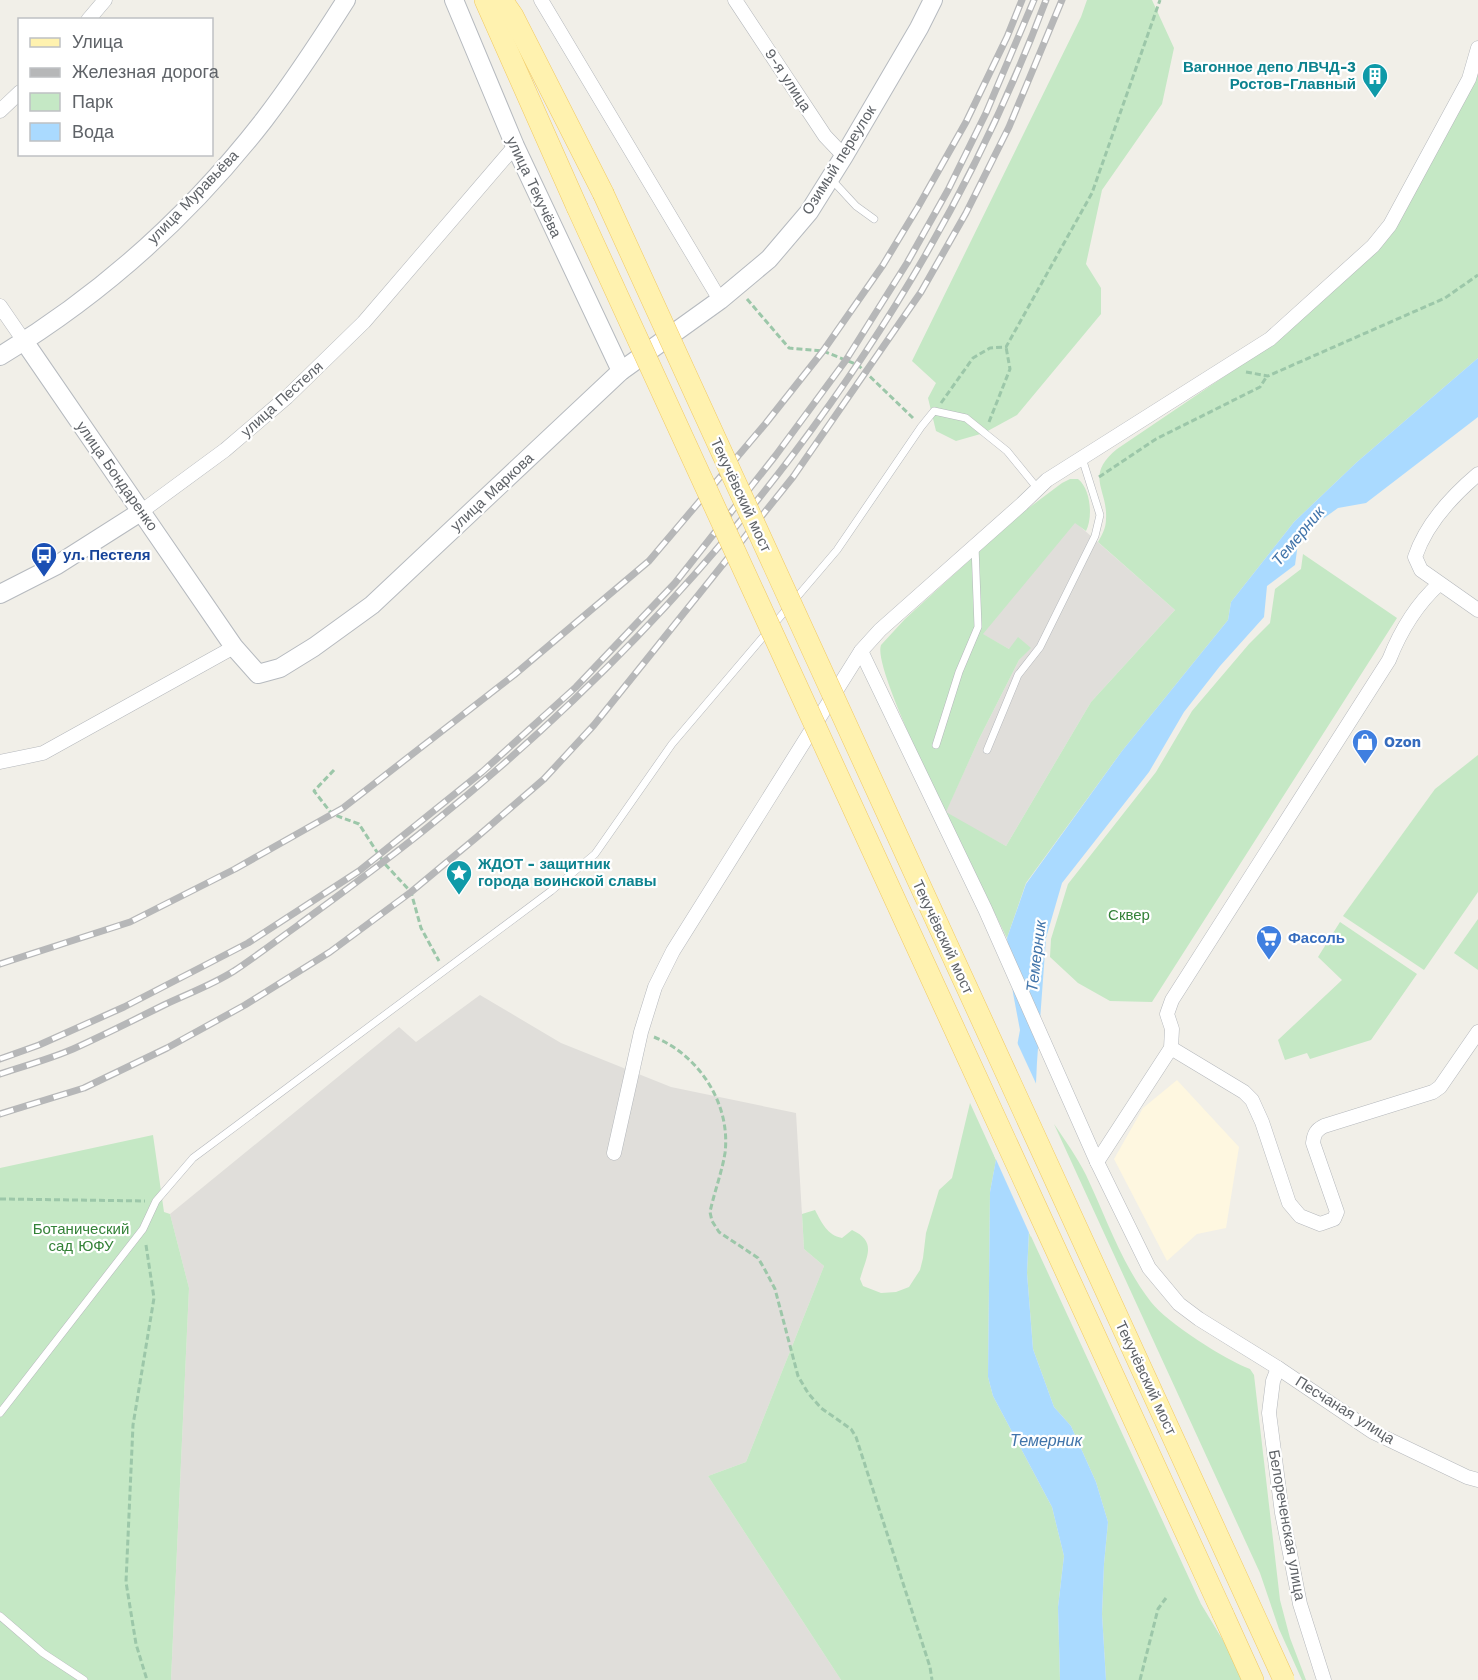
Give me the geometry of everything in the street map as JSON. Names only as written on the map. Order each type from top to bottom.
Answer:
[{"type":"main road","name":"Текучёвский мост","points":[[486,0],[577,207],[1253,1680]]},
{"type":"main road","name":"Текучёвский мост","points":[[502,0],[513,16],[603,193],[1284,1680]]},
{"type":"street","points":[[90,18],[105,0]]},
{"type":"street","name":"улица Муравьёва","points":[[0,356],[67,313],[123,269],[205,189],[263,121],[346,0]]},
{"type":"street","name":"улица Текучёва","points":[[454,0],[515,146],[621,371]]},
{"type":"street","points":[[541,0],[720,300]]},
{"type":"street","name":"9-я улица","points":[[735,0],[825,136],[844,156]]},
{"type":"street","name":"Озимый переулок","points":[[720,300],[769,259],[808,212],[844,156],[933,0]]},
{"type":"street","points":[[614,1153],[641,1032],[655,987],[673,951],[861,651],[880,630],[1047,480],[1270,339],[1373,246],[1390,225],[1469,79],[1478,48]]},
{"type":"street","points":[[0,111],[18,94]]},
{"type":"street","name":"улица Пестеля","points":[[0,594],[57,565],[142,511],[243,435],[287,397],[356,331],[515,146]]},
{"type":"street","name":"улица Маркова","points":[[258,674],[280,668],[314,647],[372,605],[621,371],[720,300]]},
{"type":"street","name":"улица Бондаренко","points":[[0,306],[234,646],[258,674]]},
{"type":"street","points":[[1478,474],[1460,489],[1437,517],[1415,556],[1420,570],[1478,610]]},
{"type":"street","points":[[1098,1162],[1171,1048],[1172,1029],[1167,1014],[1172,1000],[1389,660],[1410,619],[1439,584]]},
{"type":"street","points":[[0,762],[43,753],[234,646]]},
{"type":"street","name":"Песчаная улица","points":[[861,651],[985,909],[1138,1248],[1163,1287],[1199,1320],[1278,1368],[1373,1432],[1467,1477],[1478,1480]]},
{"type":"street","points":[[1171,1048],[1244,1092],[1252,1100],[1262,1122],[1289,1203],[1300,1216],[1320,1224],[1334,1219],[1337,1212],[1313,1143],[1318,1129],[1433,1092],[1440,1087],[1478,1032]]},
{"type":"street","name":"Белореченская улица","points":[[1278,1368],[1273,1381],[1269,1413],[1282,1513],[1300,1604],[1324,1680]]},
{"type":"lane","points":[[830,178],[856,206],[874,219]]},
{"type":"lane","points":[[0,1413],[143,1229],[156,1201],[193,1158],[551,891],[595,854],[672,744],[837,550],[934,411],[966,418],[1007,451],[1038,489]]},
{"type":"lane","points":[[987,750],[1018,675],[1040,647],[1095,536],[1100,515],[1082,458]]},
{"type":"lane","points":[[936,745],[959,672],[978,627],[975,546]]},
{"type":"lane","points":[[0,1616],[43,1653],[84,1680]]},
{"type":"path","points":[[984,433],[1010,369],[1006,347],[1092,193],[1160,0]]},
{"type":"path","points":[[1090,483],[1156,439],[1260,387],[1268,376],[1445,298],[1478,275]]},
{"type":"path","points":[[736,286],[789,348],[823,351],[858,365],[921,427]]},
{"type":"path","points":[[934,411],[973,358],[990,348],[1006,347]]},
{"type":"path","points":[[1224,368],[1268,376]]},
{"type":"path","points":[[334,770],[314,791],[333,814],[359,824],[384,863],[411,892],[421,928],[443,971]]},
{"type":"path","points":[[641,1032],[682,1052],[698,1069],[714,1092],[723,1120],[725,1153],[710,1212],[712,1221],[718,1232],[758,1258],[775,1289],[798,1376],[808,1393],[821,1408],[851,1429],[856,1437],[930,1667],[932,1680]]},
{"type":"path","points":[[0,1199],[156,1201]]},
{"type":"path","points":[[143,1229],[154,1298],[133,1425],[126,1582],[136,1644],[147,1680]]},
{"type":"path","points":[[1140,1680],[1158,1609],[1166,1598]]},
{"type":"shaded area","points":[[1075,522],[1175,610],[1091,702],[1006,846],[945,813],[1019,660],[1030,648],[1009,649],[982,634]]},
{"type":"shaded area","points":[[480,995],[561,1043],[671,1087],[796,1113],[804,1249],[824,1266],[746,1462],[708,1476],[841,1680],[171,1680],[189,1288],[170,1214],[399,1027],[416,1042]]},
{"type":"shaded area","points":[[1177,1080],[1239,1147],[1226,1228],[1197,1234],[1167,1261],[1114,1159],[1143,1108]]},
{"type":"green space","points":[[1087,0],[1152,0],[1174,48],[1162,104],[1102,190],[1086,264],[1101,288],[1101,314],[1017,415],[984,433],[956,441],[936,431],[928,398],[936,383],[912,361],[1081,17]]},
{"type":"green space","points":[[1478,60],[1478,358],[1357,462],[1294,522],[1231,602],[1228,620],[1122,751],[1026,883],[1007,938],[956,835],[911,739],[882,664],[881,645],[905,619],[1018,516],[1062,483],[1070,479],[1078,479],[1086,490],[1090,504],[1090,519],[1086,531],[1075,523],[983,634],[1009,649],[1018,637],[1031,648],[1019,660],[979,739],[946,812],[1006,846],[1091,702],[1175,610],[1098,542],[1105,528],[1106,519],[1106,508],[1100,483],[1102,467],[1117,449],[1256,355],[1378,247]]},
{"type":"green space","name":"Сквер","points":[[1303,554],[1397,618],[1152,1002],[1110,1001],[1078,983],[1050,957],[1051,939],[1068,884],[1156,772],[1192,711],[1270,623],[1275,589],[1301,569]]},
{"type":"green space","points":[[1478,755],[1478,892],[1424,970],[1343,916],[1435,789]]},
{"type":"green space","points":[[1478,919],[1478,970],[1454,953]]},
{"type":"green space","points":[[1340,922],[1417,974],[1371,1040],[1310,1059],[1307,1053],[1285,1060],[1278,1040],[1342,980],[1318,957]]},
{"type":"green space","points":[[970,1103],[996,1160],[990,1192],[988,1377],[993,1396],[1052,1507],[1064,1556],[1058,1607],[1060,1680],[841,1680],[708,1476],[746,1462],[824,1266],[804,1249],[802,1214],[815,1210],[832,1234],[842,1238],[852,1230],[865,1240],[868,1251],[860,1279],[863,1286],[881,1293],[896,1292],[909,1287],[920,1270],[926,1233],[939,1190],[952,1178]]},
{"type":"green space","points":[[1054,1124],[1082,1168],[1123,1257],[1151,1302],[1183,1330],[1212,1349],[1250,1369],[1254,1375],[1280,1600],[1290,1638],[1306,1680],[1302,1680],[1279,1629],[1260,1573]]},
{"type":"green space","name":"Ботанический сад ЮФУ","points":[[153,1135],[164,1212],[170,1214],[189,1288],[171,1680],[0,1680],[0,1168]]},
{"type":"green space","points":[[1029,1232],[1201,1604],[1227,1647],[1242,1680],[1106,1680],[1102,1614],[1108,1522],[1096,1482],[1071,1426],[1054,1407],[1033,1349],[1027,1273]]},
{"type":"water","name":"Темерник","points":[[1478,358],[1478,417],[1366,503],[1338,508],[1299,536],[1295,565],[1267,586],[1264,617],[1220,666],[1184,712],[1149,772],[1062,883],[1046,938],[1037,1062],[1027,1273],[1033,1349],[1054,1407],[1071,1426],[1096,1482],[1108,1522],[1102,1614],[1106,1680],[1060,1680],[1058,1607],[1064,1556],[1052,1507],[993,1396],[988,1377],[990,1192],[1020,1030],[1007,938],[1026,884],[1122,751],[1228,620],[1231,602],[1294,522],[1357,462]]},
{"type":"pier","points":[[1015,1038],[1039,1090],[1031,1237],[994,1155]]},
{"type":"railway","points":[[0,964],[130,922],[235,869],[343,808],[514,675],[649,561],[766,423],[823,351],[883,265],[966,122],[1007,37],[1022,0]]},
{"type":"railway","points":[[0,1059],[39,1045],[124,1007],[248,943],[359,871],[482,772],[576,687],[675,583],[776,455],[846,360],[907,263],[948,190],[986,113],[1034,0]]},
{"type":"railway","points":[[0,1074],[73,1049],[208,985],[242,966],[433,823],[532,739],[625,649],[713,553],[795,452],[869,346],[937,235],[996,120],[1046,0]]},
{"type":"railway","points":[[0,1114],[84,1088],[167,1048],[245,1005],[330,952],[411,892],[544,779],[594,725],[793,477],[921,292],[966,213],[1009,127],[1062,0]]},
{"type":"place","name":"Вагонное депо ЛВЧД-3 Ростов-Главный","points":[[1375,99]]},
{"type":"place","name":"ул. Пестеля","points":[[44,578]]},
{"type":"place","name":"Ozon","points":[[1365,765]]},
{"type":"place","name":"ЖДОТ - защитник города воинской славы","points":[[459,896]]},
{"type":"place","name":"Фасоль","points":[[1269,961]]}]
